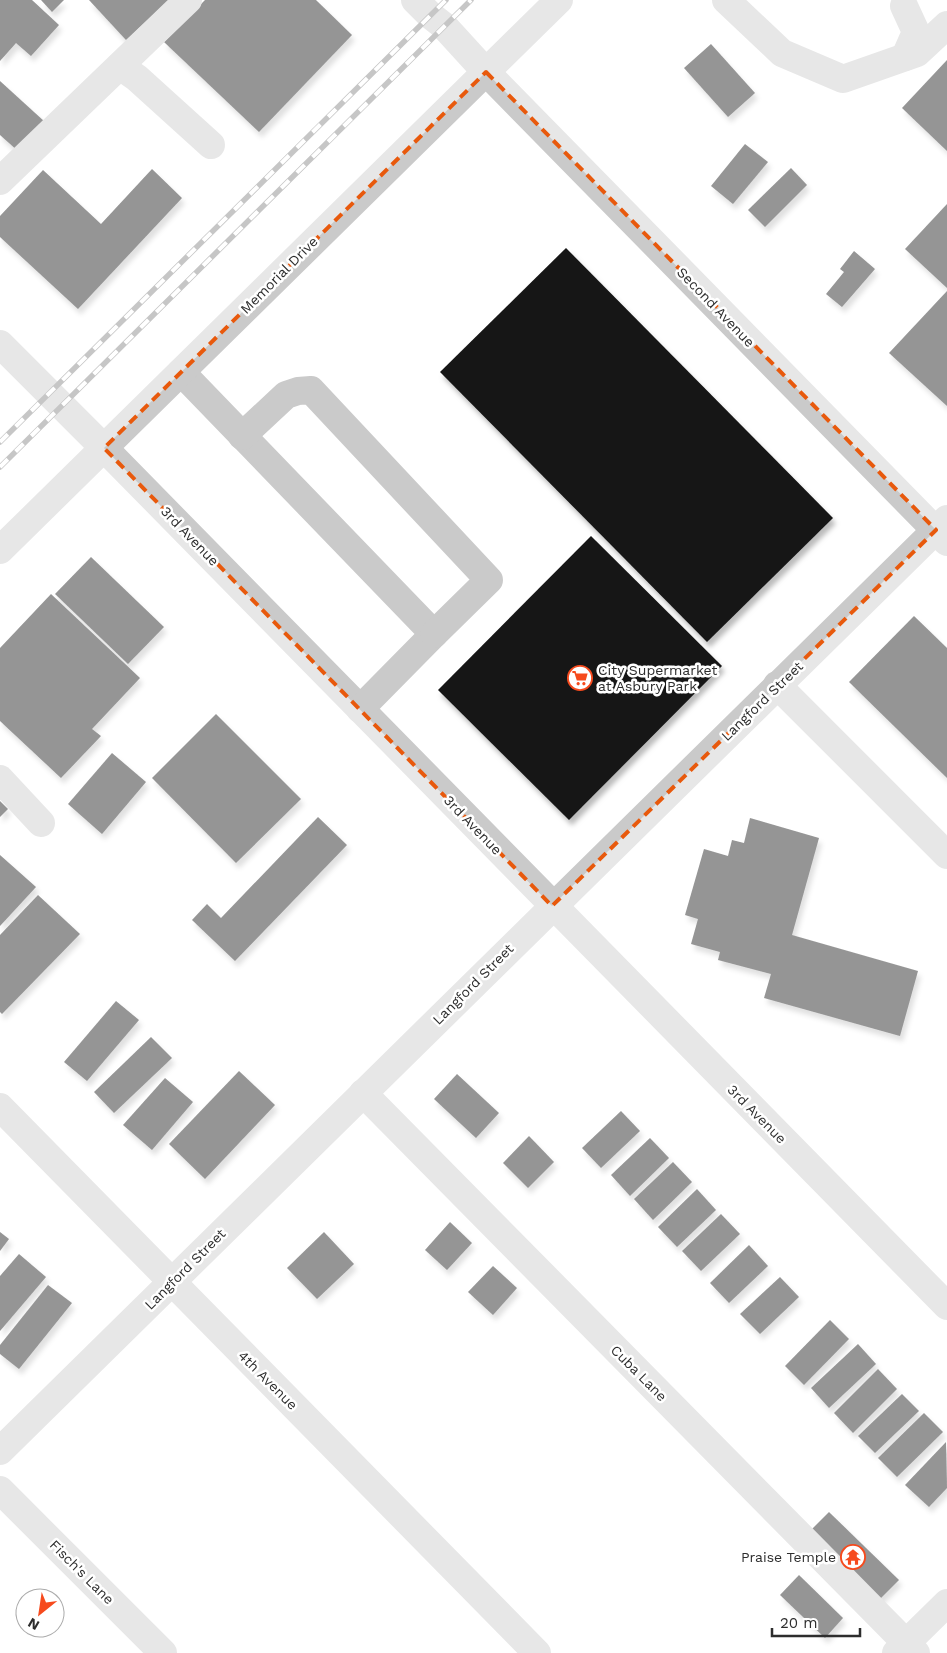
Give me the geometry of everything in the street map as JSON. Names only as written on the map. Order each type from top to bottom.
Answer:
[{"type":"street","points":[[0,181],[188,0]]},
{"type":"street","name":"Second Avenue","points":[[415,0],[444,26],[486,72],[943,530]]},
{"type":"street","name":"Memorial Drive","points":[[0,550],[559,0]]},
{"type":"street","points":[[734,3],[782,53],[842,79],[916,53],[947,24]]},
{"type":"street","points":[[904,6],[916,32],[905,57]]},
{"type":"street","points":[[120,66],[137,78],[211,145]]},
{"type":"street","name":"3rd Avenue","points":[[0,344],[947,1306]]},
{"type":"street","points":[[181,372],[434,634]]},
{"type":"street","points":[[242,436],[286,395],[298,391],[311,390],[489,580],[360,709]]},
{"type":"street","name":"Langford Street","points":[[0,1451],[777,686],[943,530]]},
{"type":"street","points":[[777,686],[947,855]]},
{"type":"street","points":[[0,779],[41,823]]},
{"type":"street","name":"Cuba Lane","points":[[363,1093],[906,1650]]},
{"type":"street","name":"4th Avenue","points":[[0,1107],[537,1653]]},
{"type":"street","name":"Fisch's Lane","points":[[0,1490],[163,1653]]},
{"type":"street","points":[[906,1650],[947,1603]]},
{"type":"highlighted area","points":[[486,72],[936,530],[552,906],[104,448]]},
{"type":"building","points":[[0,0],[32,0],[59,25],[31,56],[16,43],[0,61]]},
{"type":"building","points":[[41,0],[64,0],[52,12]]},
{"type":"building","points":[[89,0],[169,0],[126,40]]},
{"type":"building","points":[[205,0],[316,0],[352,35],[259,132],[164,42]]},
{"type":"building","points":[[711,44],[755,93],[728,117],[684,68]]},
{"type":"building","points":[[947,60],[947,151],[902,108]]},
{"type":"building","points":[[0,81],[45,122],[18,151],[0,135]]},
{"type":"building","points":[[745,144],[768,162],[733,204],[711,186]]},
{"type":"building","points":[[791,168],[807,185],[765,227],[748,210]]},
{"type":"building","points":[[152,169],[182,198],[78,309],[0,237],[0,216],[43,170],[101,224]]},
{"type":"building","points":[[947,204],[947,288],[905,249]]},
{"type":"building","points":[[566,248],[833,518],[707,642],[440,372]]},
{"type":"building","points":[[854,251],[875,269],[842,307],[826,294],[844,272],[840,269]]},
{"type":"building","points":[[947,291],[947,406],[889,353]]},
{"type":"building","name":"City Supermarket at Asbury Park","points":[[591,536],[722,666],[569,820],[438,690]]},
{"type":"building","points":[[91,557],[164,627],[128,664],[55,594]]},
{"type":"building","points":[[51,594],[140,678],[92,729],[101,736],[61,778],[0,721],[0,648]]},
{"type":"building","points":[[914,616],[947,648],[947,778],[849,682]]},
{"type":"building","points":[[216,714],[301,799],[236,863],[152,778]]},
{"type":"building","points":[[112,753],[146,782],[102,834],[68,804]]},
{"type":"building","points":[[0,801],[8,809],[0,817]]},
{"type":"building","points":[[318,817],[347,845],[235,961],[192,920],[207,904],[221,918]]},
{"type":"building","points":[[750,818],[819,838],[792,935],[918,971],[900,1036],[764,998],[771,974],[718,960],[720,952],[691,944],[698,919],[685,915],[704,849],[728,856],[732,840],[744,843]]},
{"type":"building","points":[[0,855],[36,887],[0,926]]},
{"type":"building","points":[[38,895],[80,934],[2,1014],[0,1012],[0,935]]},
{"type":"building","points":[[116,1001],[139,1020],[87,1081],[64,1062]]},
{"type":"building","points":[[151,1037],[172,1058],[114,1113],[94,1092]]},
{"type":"building","points":[[239,1071],[275,1105],[205,1179],[169,1144]]},
{"type":"building","points":[[457,1074],[499,1113],[476,1138],[434,1099]]},
{"type":"building","points":[[165,1078],[193,1102],[152,1150],[123,1125]]},
{"type":"building","points":[[621,1111],[640,1131],[601,1168],[582,1148]]},
{"type":"building","points":[[529,1136],[554,1162],[528,1188],[503,1163]]},
{"type":"building","points":[[650,1138],[669,1158],[630,1196],[611,1175]]},
{"type":"building","points":[[673,1162],[692,1182],[653,1220],[634,1199]]},
{"type":"building","points":[[697,1189],[716,1210],[677,1247],[658,1227]]},
{"type":"building","points":[[721,1214],[740,1234],[701,1271],[682,1251]]},
{"type":"building","points":[[450,1222],[472,1243],[447,1270],[425,1250]]},
{"type":"building","points":[[0,1232],[9,1239],[0,1251]]},
{"type":"building","points":[[324,1232],[354,1264],[317,1299],[287,1268]]},
{"type":"building","points":[[749,1245],[768,1266],[729,1303],[710,1283]]},
{"type":"building","points":[[19,1254],[46,1277],[0,1331],[0,1276]]},
{"type":"building","points":[[493,1266],[517,1288],[493,1315],[468,1292]]},
{"type":"building","points":[[780,1277],[799,1297],[760,1334],[740,1314]]},
{"type":"building","points":[[48,1285],[72,1303],[19,1369],[0,1354],[0,1345]]},
{"type":"building","points":[[830,1320],[849,1339],[804,1385],[785,1366]]},
{"type":"building","points":[[858,1344],[876,1364],[829,1408],[811,1388]]},
{"type":"building","points":[[878,1369],[897,1389],[853,1433],[834,1413]]},
{"type":"building","points":[[902,1394],[919,1411],[875,1453],[858,1436]]},
{"type":"building","points":[[924,1413],[943,1432],[897,1477],[878,1458]]},
{"type":"building","points":[[946,1442],[947,1488],[929,1507],[905,1485]]},
{"type":"building","name":"Praise Temple","points":[[829,1512],[899,1580],[876,1603],[807,1534]]},
{"type":"building","points":[[799,1575],[843,1618],[825,1638],[780,1595]]},
{"type":"railway","points":[[0,442],[446,0]]},
{"type":"railway","points":[[0,467],[471,0]]},
{"type":"place","name":"City Supermarket at Asbury Park","points":[[580,678]]},
{"type":"place","name":"Praise Temple","points":[[853,1557]]}]
